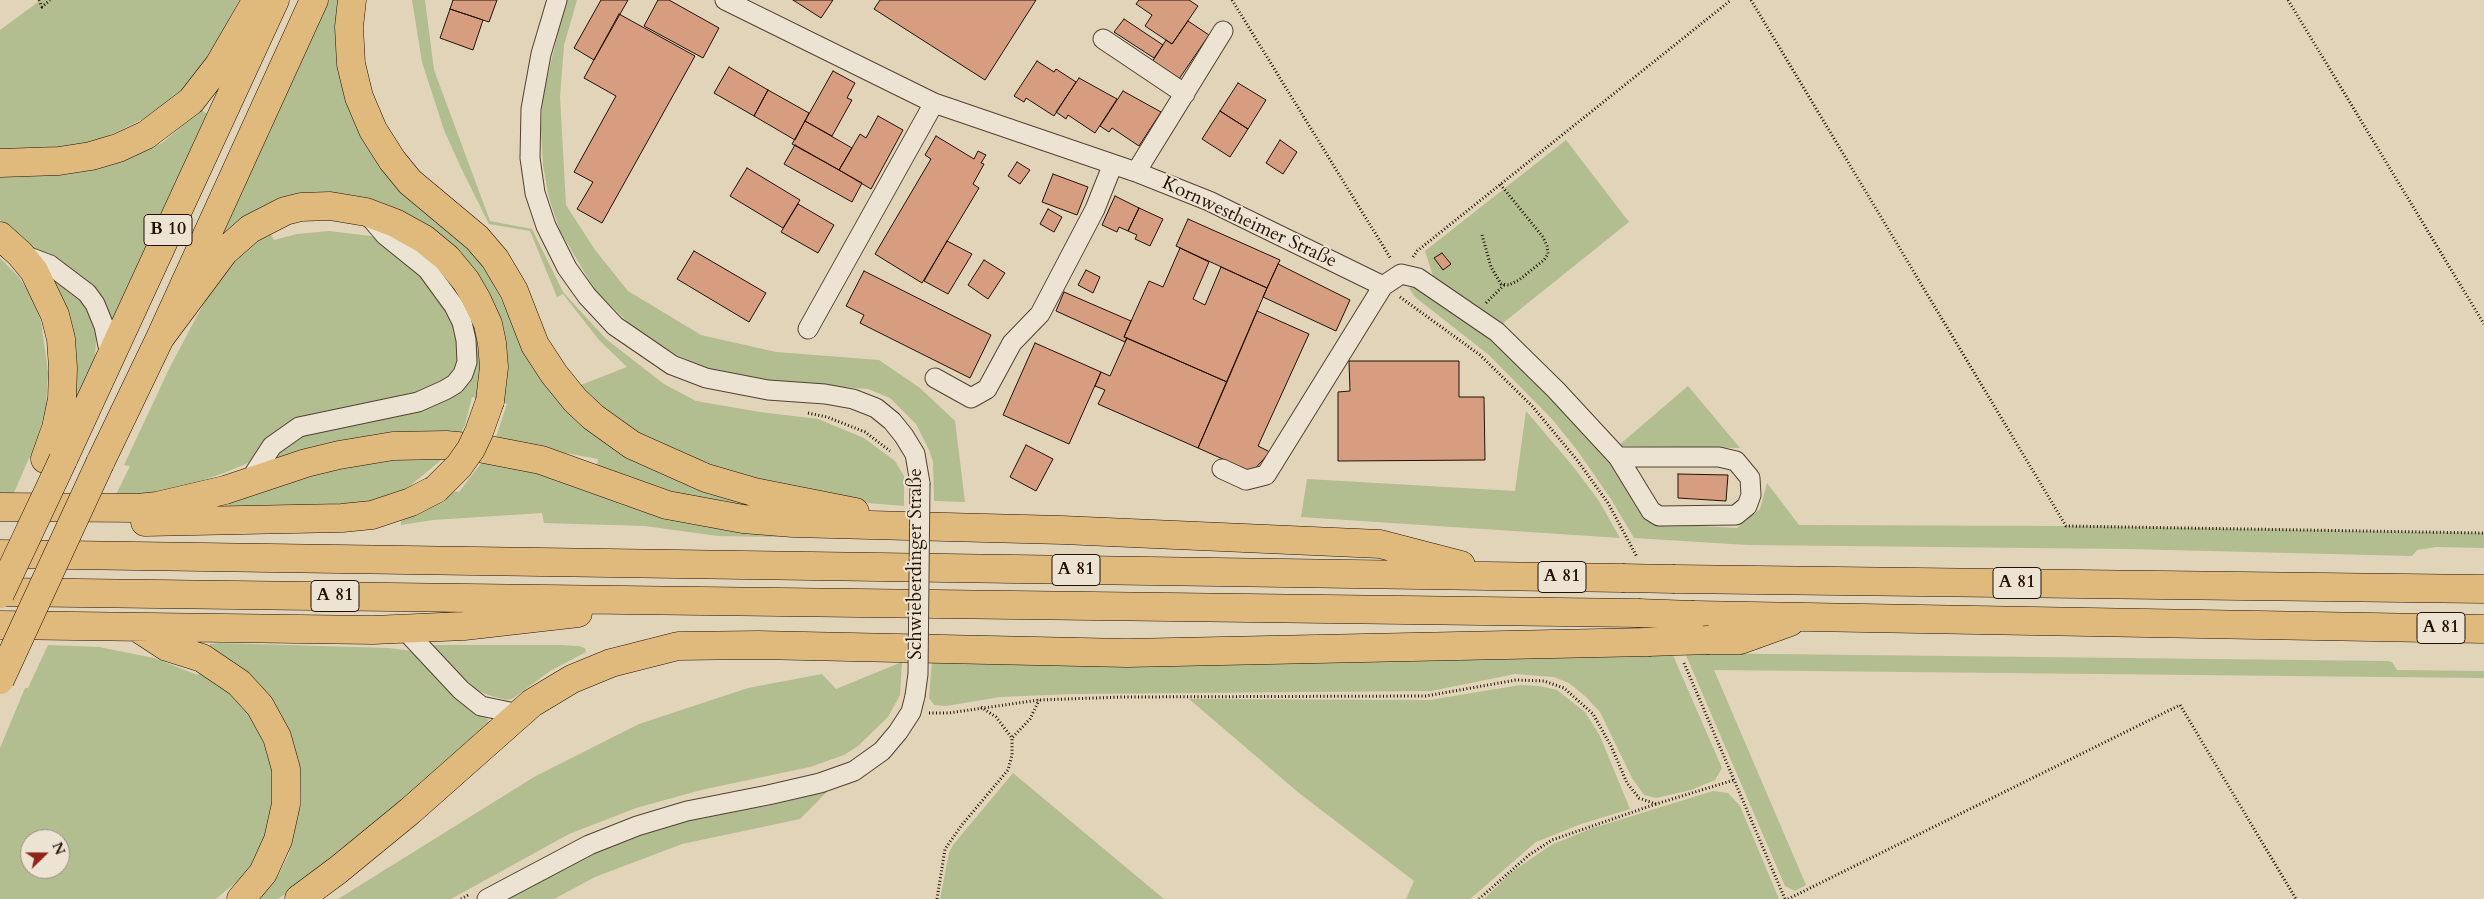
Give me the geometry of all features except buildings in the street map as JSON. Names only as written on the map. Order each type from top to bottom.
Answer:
[{"type":"highway","points":[[0,163],[59,161],[91,156],[118,148],[146,135],[191,100],[219,65],[257,0]]},
{"type":"highway","name":"B 10","points":[[0,593],[26,536],[54,460],[110,356],[274,0]]},
{"type":"highway","name":"B 10","points":[[0,680],[160,338],[314,0]]},
{"type":"highway","points":[[352,0],[349,27],[351,64],[359,97],[373,130],[392,160],[410,182],[477,238],[495,259],[514,291],[540,352],[554,374],[593,417],[632,445],[706,478],[754,492],[851,511],[908,527]]},
{"type":"highway","points":[[0,520],[150,522],[342,518],[372,515],[392,510],[436,489],[459,466],[471,449],[490,401],[494,367],[492,343],[488,324],[466,281],[447,258],[419,235],[366,212],[330,206],[301,207],[285,211],[250,229],[224,252],[160,338]]},
{"type":"highway","points":[[10,245],[34,271],[46,292],[55,315],[61,339],[63,368],[62,399],[56,428],[54,460]]},
{"type":"highway","points":[[0,507],[138,508],[183,501],[248,483],[306,463],[367,449],[416,444],[446,445],[479,448],[541,460],[667,505],[697,512],[792,523],[1062,530],[1380,544],[1503,576]]},
{"type":"highway","name":"A 81","points":[[0,554],[2484,589]]},
{"type":"highway","name":"A 81","points":[[0,593],[1638,613],[2484,629]]},
{"type":"highway","points":[[0,625],[138,628],[403,628],[526,620],[671,601]]},
{"type":"highway","points":[[299,899],[338,870],[410,811],[532,702],[572,679],[610,663],[678,646],[758,645],[1127,653],[1740,640],[1807,616]]},
{"type":"highway","points":[[138,628],[168,646],[202,658],[239,683],[260,706],[277,737],[286,769],[286,804],[278,840],[263,873],[241,899]]},
{"type":"street","name":"Schwieberdinger Straße","points":[[487,899],[589,845],[637,826],[687,811],[768,796],[820,783],[854,771],[882,751],[913,704],[918,674],[919,468],[904,436],[892,420],[876,408],[853,399],[825,394],[768,390],[706,378],[672,366],[615,326],[587,296],[567,268],[546,226],[536,193],[530,158],[531,108],[541,54],[557,0]]},
{"type":"street","name":"Kornwestheimer Straße","points":[[724,0],[934,103],[1136,172],[1209,201],[1383,286]]},
{"type":"street","points":[[1136,172],[1223,31]]},
{"type":"street","points":[[1103,39],[1185,94]]},
{"type":"street","points":[[808,329],[934,103]]},
{"type":"street","points":[[935,378],[971,398],[987,389],[1012,343],[1040,314],[1096,208],[1113,164]]},
{"type":"street","points":[[248,483],[256,474],[272,446],[299,427],[418,402],[455,384],[463,374],[467,362],[466,340],[462,322],[454,306],[427,269],[385,236],[366,212]]},
{"type":"street","points":[[10,245],[50,265],[87,292],[95,304],[104,326],[110,356]]},
{"type":"street","points":[[1222,469],[1246,480],[1266,475],[1383,286],[1401,274],[1418,278],[1497,332],[1556,390],[1618,457],[1651,511],[1659,516],[1736,515],[1747,506],[1751,495],[1750,478],[1736,461],[1719,457],[1618,457]]},
{"type":"street","points":[[403,628],[461,690],[481,706],[519,714]]},
{"type":"path","points":[[39,0],[42,7],[50,0]]},
{"type":"path","points":[[1232,0],[1401,274],[1418,251],[1731,0]]},
{"type":"path","points":[[1751,0],[2066,526],[2484,533]]},
{"type":"path","points":[[2288,0],[2484,324]]},
{"type":"path","points":[[1472,315],[1495,296],[1505,284],[1519,280],[1544,260],[1548,254],[1548,246],[1543,237],[1500,184]]},
{"type":"path","points":[[1482,235],[1491,267],[1501,284],[1505,284]]},
{"type":"path","points":[[805,413],[827,417],[865,432],[891,452]]},
{"type":"path","points":[[913,704],[948,712],[1039,700],[1134,697],[1426,696],[1516,680],[1544,681],[1564,688],[1593,714],[1611,746],[1627,783],[1639,798],[1656,804]]},
{"type":"path","points":[[1012,738],[1030,719],[1039,700]]},
{"type":"path","points":[[1788,899],[2180,705],[2296,899]]},
{"type":"path","points":[[937,899],[945,849],[1008,770],[1012,755],[1012,738],[996,717],[981,707]]},
{"type":"path","points":[[1479,899],[1540,846],[1597,823],[1734,780]]},
{"type":"green space","points":[[41,0],[239,0],[205,63],[173,100],[153,114],[100,140],[65,149],[0,151],[0,30]]},
{"type":"green space","points":[[327,0],[342,0],[395,183],[415,205],[424,209],[471,250],[487,270],[528,356],[554,392],[780,508],[713,506],[596,469],[598,459],[495,440],[507,404],[503,403],[506,368],[500,328],[368,200],[212,247]]},
{"type":"green space","points":[[412,0],[425,0],[434,70],[490,221],[532,229],[563,292],[606,339],[664,384],[696,401],[760,412],[818,419],[864,438],[895,461],[904,476],[904,506],[843,501],[754,481],[664,449],[616,419],[578,386],[627,367],[599,340],[563,294],[557,297],[530,231],[489,224],[444,130],[422,62]]},
{"type":"green space","points":[[566,0],[577,0],[564,45],[560,97],[566,205],[595,250],[628,291],[701,335],[776,352],[879,360],[920,388],[955,421],[965,502],[934,501],[933,462],[930,452],[916,424],[890,398],[868,389],[751,380],[713,370],[677,355],[633,327],[595,290],[560,231],[549,198],[543,165],[541,129],[543,95]]},
{"type":"green space","points":[[202,110],[208,115],[112,321],[83,278],[23,242],[0,220],[0,174],[41,176],[64,173],[132,155],[162,143],[194,116],[193,114]]},
{"type":"green space","points":[[1566,140],[1629,222],[1498,327],[1436,285],[1425,251]]},
{"type":"green space","points":[[268,229],[274,240],[297,234],[329,231],[371,236],[388,243],[406,258],[446,305],[460,341],[458,368],[441,388],[323,415],[255,460],[224,473],[187,486],[113,501],[130,466],[124,465],[170,367],[221,271]]},
{"type":"green space","points":[[404,240],[450,280],[472,319],[482,357],[477,398],[472,397],[465,425],[460,434],[279,461],[274,458],[282,443],[300,433],[458,390],[473,341]]},
{"type":"green space","points":[[0,258],[18,276],[31,295],[41,321],[48,372],[46,405],[33,458],[29,458],[13,495],[0,494]]},
{"type":"green space","points":[[51,275],[72,290],[84,304],[92,319],[96,339],[95,357],[73,405]]},
{"type":"green space","points":[[1413,286],[1496,339],[1576,418],[1661,524],[1737,528],[1760,509],[1767,483],[1799,525],[2066,526],[2484,533],[2484,548],[2436,547],[2417,550],[2412,556],[2128,549],[1748,545],[1634,538],[1611,499],[1577,450],[1552,419],[1489,355],[1415,297],[1409,288]]},
{"type":"green space","points":[[1688,386],[1740,448],[1618,446]]},
{"type":"green space","points":[[1526,411],[1572,465],[1599,501],[1620,538],[1301,517],[1307,479],[1515,491]]},
{"type":"green space","points":[[446,456],[411,485],[413,486],[399,494],[368,504],[242,509],[200,507],[356,461]]},
{"type":"green space","points":[[485,458],[778,533],[777,537],[718,536],[645,526],[544,523],[542,513],[433,520],[401,525],[401,521],[439,503],[451,491],[459,492]]},
{"type":"green space","points":[[210,644],[389,648],[412,651],[469,709],[489,720],[486,727],[399,806],[315,873],[278,899],[259,899],[278,876],[289,854],[301,802],[300,768],[297,768],[210,648]]},
{"type":"green space","points":[[48,645],[99,647],[154,658],[198,675],[200,672],[222,687],[240,703],[253,720],[270,756],[274,777],[273,812],[265,844],[247,873],[216,899],[0,899],[0,748],[25,688],[28,688]]},
{"type":"green space","points":[[431,645],[559,645],[578,646],[585,648],[586,652],[550,671],[512,699],[506,700],[474,689]]},
{"type":"green space","points":[[1672,653],[1722,768],[1715,780],[1691,790],[1656,798],[1644,795],[1632,778],[1600,712],[1569,683],[1554,677],[1515,674],[1431,691],[1072,694],[1000,697],[946,706],[934,705],[929,698],[932,661]]},
{"type":"green space","points":[[1685,653],[2387,661],[2392,662],[2397,670],[2484,671],[2484,678],[1714,670],[1806,885],[1795,891],[1785,886]]},
{"type":"green space","points":[[902,662],[900,695],[888,717],[858,746],[844,755],[810,767],[701,790],[636,808],[569,834],[451,899],[338,899],[534,777],[639,724],[748,688],[822,674],[836,689]]},
{"type":"green space","points":[[1520,685],[1540,686],[1557,690],[1585,712],[1600,736],[1630,809],[1581,824],[1536,842],[1470,899],[1406,899],[1414,881],[1299,793],[1189,699],[1430,700]]},
{"type":"green space","points":[[1013,773],[1164,899],[940,899],[949,853],[953,845]]},
{"type":"green space","points":[[828,791],[800,819],[682,844],[595,877],[554,899],[506,899],[569,864],[637,835],[706,816],[772,805]]},
{"type":"green space","points":[[1713,791],[1728,793],[1740,806],[1779,899],[1484,899],[1512,872],[1551,845],[1590,829]]}]
